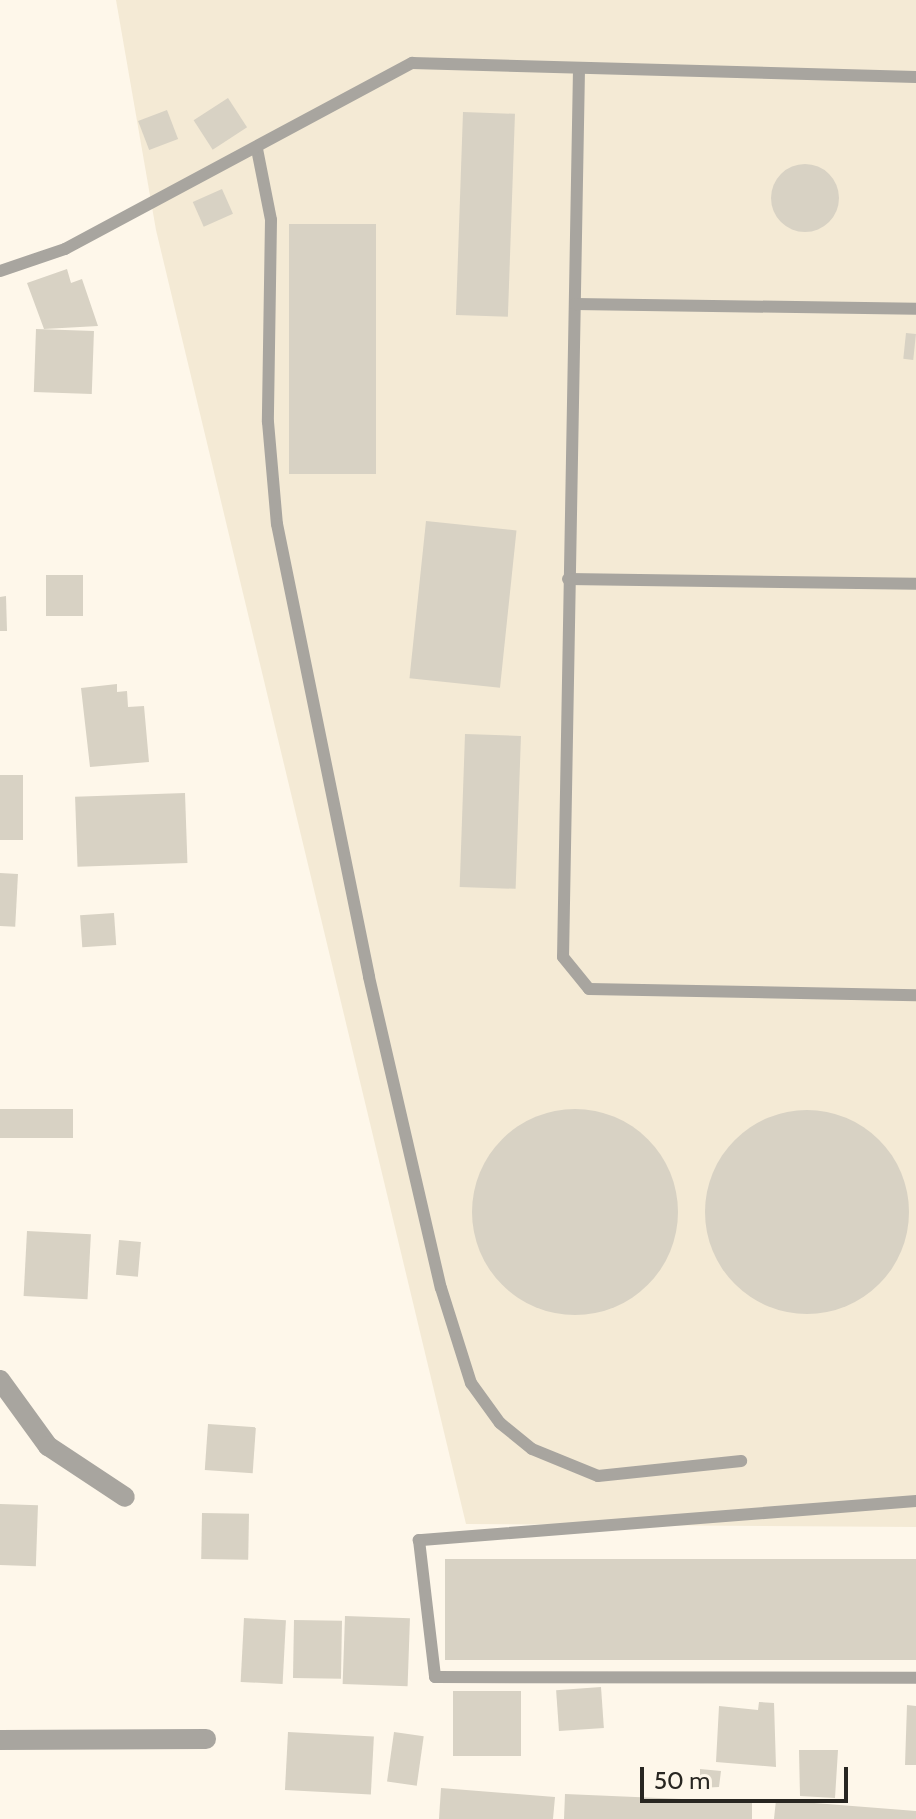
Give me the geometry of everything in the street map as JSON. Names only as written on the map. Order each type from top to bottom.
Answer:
[{"type":"street","points":[[0,1380],[48,1446],[125,1497]]},
{"type":"street","points":[[0,1740],[206,1739]]},
{"type":"lane","points":[[0,271],[65,249],[257,149],[412,63],[916,77]]},
{"type":"lane","points":[[579,69],[563,957],[569,972],[589,989],[916,995]]},
{"type":"lane","points":[[257,149],[271,220],[268,422],[277,524],[369,977],[441,1288],[471,1383],[500,1423],[532,1449],[598,1476],[741,1461]]},
{"type":"lane","points":[[575,304],[916,309]]},
{"type":"lane","points":[[568,579],[916,584]]},
{"type":"lane","points":[[916,1501],[419,1540],[435,1677],[916,1678]]},
{"type":"shaded area","points":[[116,0],[916,0],[916,1527],[466,1524],[156,230]]},
{"type":"building","points":[[228,98],[247,127],[213,150],[194,120]]},
{"type":"building","points":[[167,110],[178,139],[149,150],[138,121]]},
{"type":"building","points":[[463,112],[515,114],[508,317],[456,315]]},
{"type":"building","points":[[805,164],[829,174],[839,198],[829,222],[805,232],[781,222],[771,198],[781,174]]},
{"type":"building","points":[[222,189],[233,214],[204,227],[193,202]]},
{"type":"building","points":[[289,224],[376,224],[376,474],[289,474]]},
{"type":"building","points":[[67,269],[71,283],[82,279],[98,326],[44,329],[27,283]]},
{"type":"building","points":[[36,329],[94,331],[92,394],[34,392]]},
{"type":"building","points":[[906,333],[916,334],[913,360],[903,359]]},
{"type":"building","points":[[426,521],[517,531],[500,688],[409,678]]},
{"type":"building","points":[[46,575],[83,575],[83,616],[46,616]]},
{"type":"building","points":[[6,596],[7,631],[0,631],[0,597]]},
{"type":"building","points":[[117,684],[117,692],[127,691],[128,707],[144,706],[149,762],[90,767],[81,688]]},
{"type":"building","points":[[465,734],[521,736],[516,889],[460,887]]},
{"type":"building","points":[[0,775],[23,775],[23,840],[0,840]]},
{"type":"building","points":[[185,793],[187,863],[78,867],[75,797]]},
{"type":"building","points":[[0,873],[18,874],[15,927],[0,926]]},
{"type":"building","points":[[114,913],[116,945],[82,947],[80,915]]},
{"type":"building","points":[[0,1109],[73,1109],[73,1138],[0,1138]]},
{"type":"building","points":[[575,1109],[614,1117],[648,1139],[670,1173],[678,1212],[670,1251],[648,1285],[614,1307],[575,1315],[536,1307],[502,1285],[480,1251],[472,1212],[480,1173],[502,1139],[536,1117]]},
{"type":"building","points":[[807,1110],[846,1117],[879,1140],[902,1173],[909,1212],[902,1251],[879,1284],[846,1307],[807,1314],[768,1307],[735,1284],[712,1251],[705,1212],[712,1173],[735,1140],[768,1117]]},
{"type":"building","points":[[27,1231],[91,1234],[88,1299],[24,1296]]},
{"type":"building","points":[[119,1240],[141,1242],[138,1277],[116,1275]]},
{"type":"building","points":[[208,1424],[256,1427],[253,1473],[205,1470]]},
{"type":"building","points":[[0,1504],[38,1505],[36,1566],[0,1565]]},
{"type":"building","points":[[202,1513],[249,1514],[248,1560],[201,1559]]},
{"type":"building","points":[[445,1559],[916,1559],[916,1660],[445,1660]]},
{"type":"building","points":[[345,1616],[410,1618],[408,1686],[343,1684]]},
{"type":"building","points":[[244,1618],[286,1620],[283,1684],[241,1682]]},
{"type":"building","points":[[294,1620],[342,1621],[341,1679],[293,1678]]},
{"type":"building","points":[[601,1687],[604,1728],[559,1731],[556,1690]]},
{"type":"building","points":[[453,1691],[521,1691],[521,1756],[453,1756]]},
{"type":"building","points":[[759,1702],[774,1703],[776,1767],[716,1762],[719,1706],[758,1710]]},
{"type":"building","points":[[907,1705],[916,1706],[916,1765],[905,1765]]},
{"type":"building","points":[[288,1732],[374,1737],[371,1794],[285,1790]]},
{"type":"building","points":[[394,1732],[424,1736],[417,1786],[387,1782]]},
{"type":"building","points":[[799,1750],[838,1750],[835,1798],[800,1796]]},
{"type":"building","points":[[700,1769],[721,1771],[719,1787],[700,1788]]},
{"type":"building","points":[[441,1788],[555,1797],[553,1819],[439,1819]]},
{"type":"building","points":[[565,1794],[752,1802],[752,1819],[564,1819]]},
{"type":"building","points":[[776,1800],[916,1811],[916,1819],[774,1819]]}]
